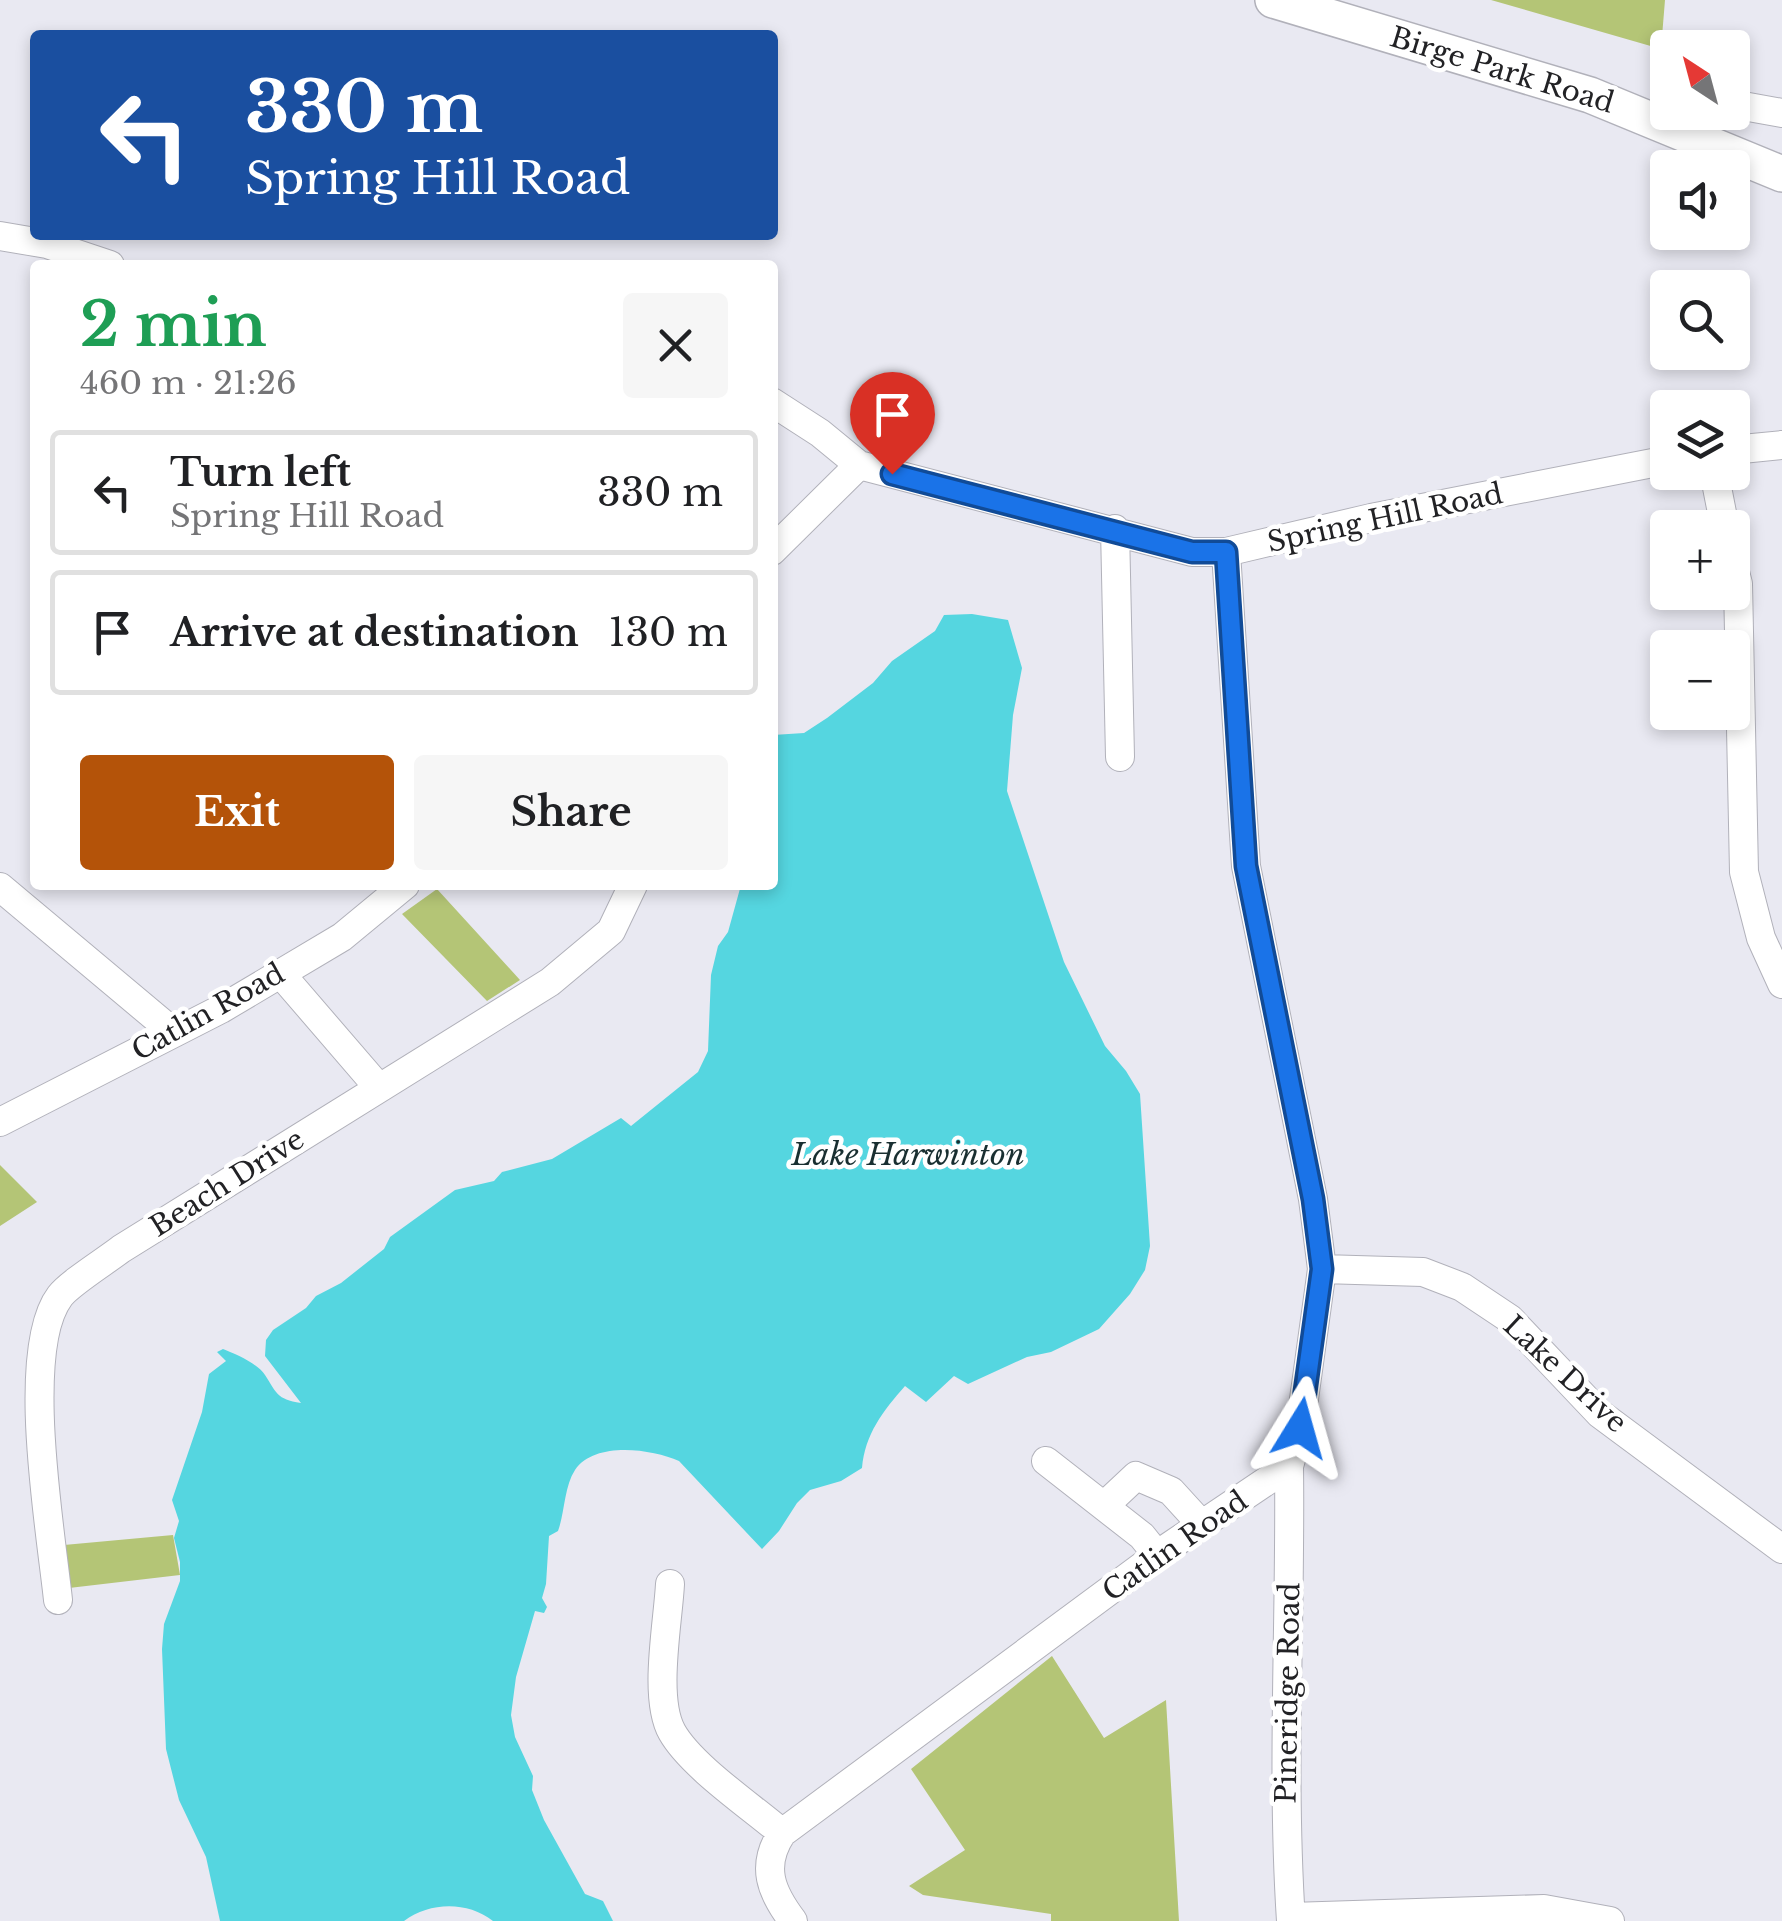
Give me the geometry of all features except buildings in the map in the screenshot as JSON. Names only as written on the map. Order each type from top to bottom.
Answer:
[{"type":"main road","name":"Birge Park Road","points":[[1272,0],[1650,111]]},
{"type":"main road","name":"Birge Park Road","points":[[1708,130],[1782,174]]},
{"type":"street","points":[[1750,107],[1782,113]]},
{"type":"street","points":[[0,236],[48,244],[95,260]]},
{"type":"street","name":"Spring Hill Road","points":[[778,406],[820,433],[859,466],[1116,529],[1192,552],[1226,552],[1371,518],[1650,464]]},
{"type":"street","points":[[1750,448],[1782,445]]},
{"type":"street","points":[[778,544],[859,466]]},
{"type":"street","points":[[1116,529],[1120,757]]},
{"type":"street","points":[[1226,552],[1246,866],[1313,1199],[1322,1269],[1300,1428],[1289,1466]]},
{"type":"street","points":[[1739,610],[1744,872],[1762,938],[1782,984]]},
{"type":"street","points":[[0,887],[173,1032]]},
{"type":"street","name":"Catlin Road","points":[[0,1122],[221,1008],[342,937],[392,890]]},
{"type":"street","name":"Beach Drive","points":[[58,1600],[39,1412],[42,1341],[60,1296],[122,1249],[550,982],[611,931],[631,890]]},
{"type":"street","points":[[280,972],[379,1088]]},
{"type":"street","name":"Lake Drive","points":[[1322,1269],[1423,1272],[1462,1286],[1510,1320],[1600,1414],[1782,1549]]},
{"type":"street","points":[[1046,1461],[1142,1536],[1158,1556]]},
{"type":"street","name":"Catlin Road","points":[[782,1834],[1158,1556],[1289,1466]]},
{"type":"street","name":"Pineridge Road","points":[[1289,1466],[1291,1584],[1284,1774],[1291,1919]]},
{"type":"street","points":[[1104,1506],[1136,1476],[1171,1490],[1202,1525]]},
{"type":"street","points":[[670,1584],[663,1698],[670,1730],[686,1752],[782,1834],[774,1846],[768,1875],[775,1897],[792,1921]]},
{"type":"street","points":[[1291,1919],[1544,1909],[1610,1921]]},
{"type":"green space","points":[[1491,0],[1665,0],[1663,30],[1650,30],[1650,46]]},
{"type":"green space","points":[[438,890],[520,980],[487,1001],[402,914]]},
{"type":"green space","points":[[0,1165],[37,1202],[0,1226]]},
{"type":"green space","points":[[173,1535],[180,1575],[69,1588],[64,1545]]},
{"type":"green space","points":[[1052,1656],[1104,1738],[1166,1700],[1179,1921],[1051,1921],[1051,1914],[923,1895],[909,1886],[965,1850],[911,1769]]},
{"type":"water","name":"Lake Harwinton","points":[[972,614],[1008,620],[1022,668],[1013,715],[1007,791],[1064,962],[1105,1046],[1140,1094],[1150,1246],[1145,1270],[1099,1329],[968,1384],[954,1376],[926,1402],[905,1386],[876,1424],[862,1468],[841,1481],[810,1490],[762,1549],[679,1461],[654,1453],[609,1451],[584,1461],[575,1470],[558,1531],[549,1536],[542,1598],[547,1607],[544,1613],[535,1611],[516,1677],[511,1715],[544,1820],[585,1894],[603,1901],[613,1921],[493,1921],[472,1910],[448,1906],[425,1910],[404,1921],[220,1921],[206,1857],[179,1800],[166,1749],[162,1649],[164,1624],[180,1581],[174,1538],[179,1521],[172,1500],[202,1412],[209,1374],[226,1361],[217,1352],[223,1349],[252,1363],[278,1394],[301,1403],[265,1356],[266,1340],[273,1330],[306,1308],[316,1296],[341,1283],[384,1249],[390,1237],[455,1190],[494,1181],[502,1172],[552,1159],[621,1118],[631,1126],[698,1072],[708,1051],[711,975],[740,890],[778,890],[778,735],[804,733],[827,718],[873,683],[892,661],[935,631],[944,615]]},
{"type":"route","points":[[892,474],[1116,529],[1192,552],[1226,552],[1246,866],[1313,1199],[1322,1269],[1300,1428]]}]
